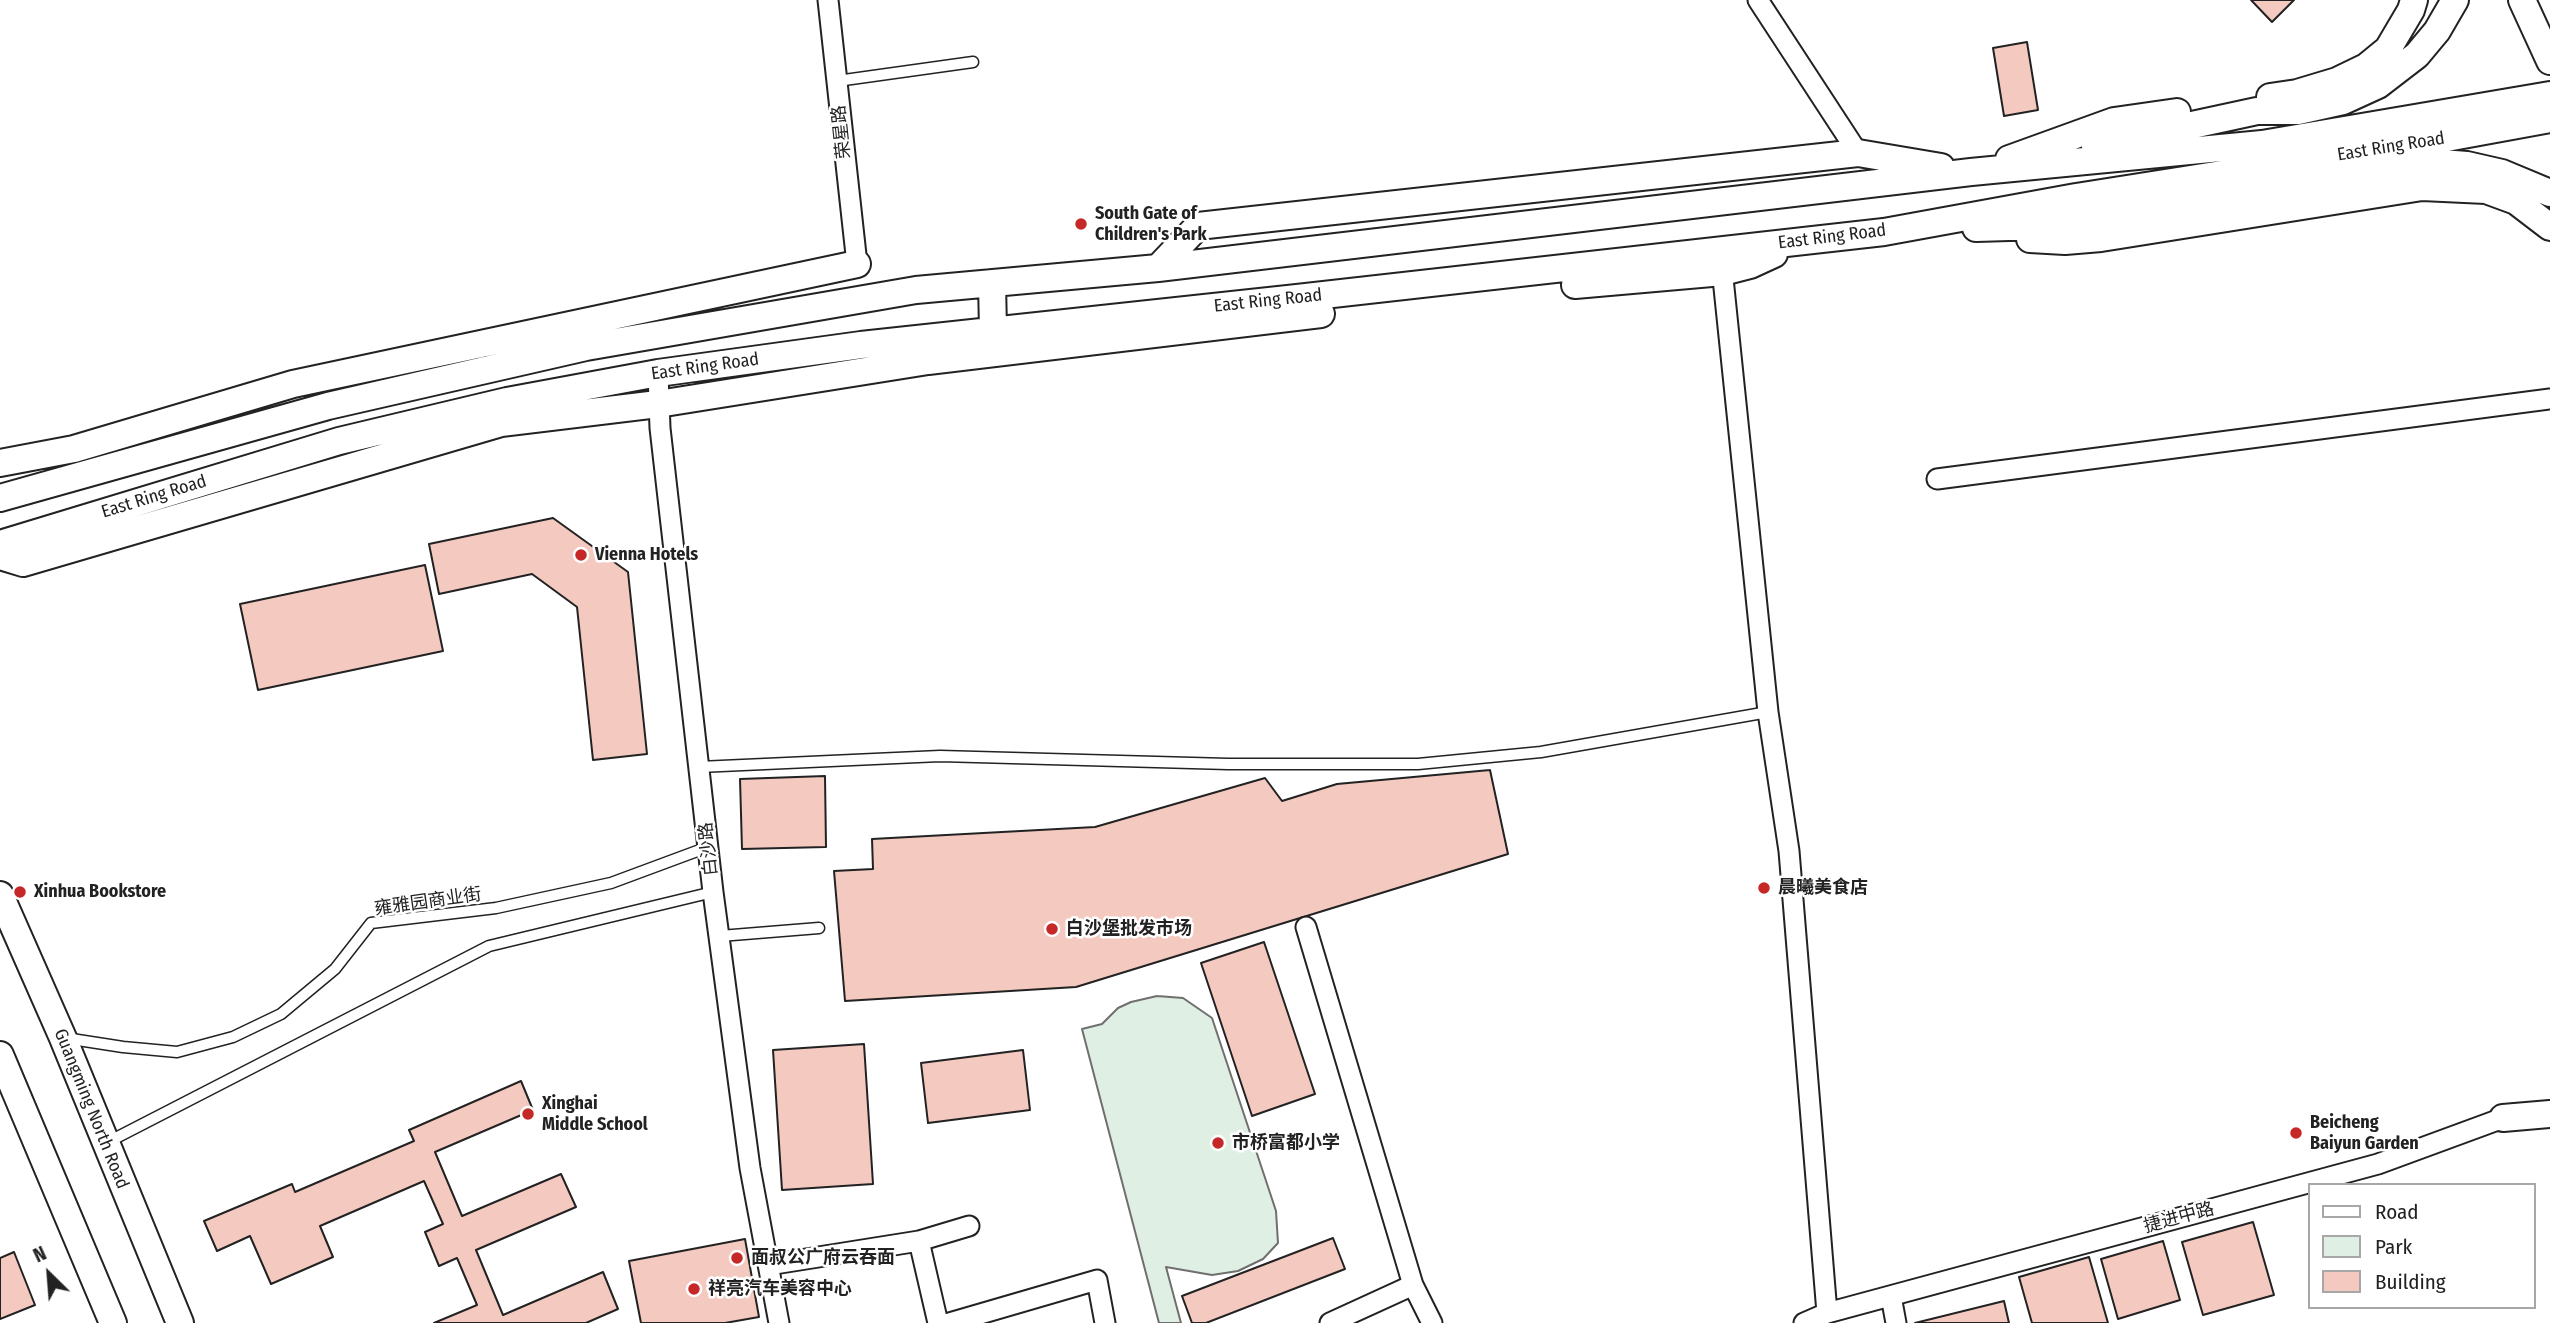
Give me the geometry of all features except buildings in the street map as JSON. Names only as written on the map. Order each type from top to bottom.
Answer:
[{"type":"main road","points":[[1971,173],[2114,121],[2297,93],[2337,81],[2366,67],[2388,49],[2414,0]]},
{"type":"main road","points":[[1158,268],[1198,226],[1858,153],[1971,173],[2257,111],[2298,111],[2343,101],[2378,85],[2417,55],[2437,31],[2449,1]]},
{"type":"main road","points":[[2523,3],[2550,61]]},
{"type":"main road","name":"East Ring Road","points":[[0,498],[328,406],[586,347],[916,290],[1158,268],[1971,173],[2262,144],[2550,95]]},
{"type":"main road","name":"East Ring Road","points":[[0,544],[339,441],[507,401],[658,373],[992,330],[1722,262],[1750,265],[1800,241],[1884,232],[2076,197],[2419,143],[2550,119]]},
{"type":"main road","points":[[1884,232],[2042,226],[2428,162],[2467,165],[2502,173],[2550,193]]},
{"type":"main road","points":[[1977,228],[2031,240],[2101,239],[2422,187],[2452,186],[2486,190],[2516,201],[2550,227]]},
{"type":"main road","points":[[0,579],[11,559],[501,423],[658,404],[929,361],[1518,290],[1722,262]]},
{"type":"main road","points":[[857,264],[861,345],[929,361]]},
{"type":"main road","points":[[777,314],[857,264]]},
{"type":"main road","points":[[0,463],[64,451],[293,384],[857,264]]},
{"type":"main road","points":[[992,283],[992,330]]},
{"type":"main road","points":[[64,451],[195,444]]},
{"type":"main road","name":"Guangming North Road","points":[[0,895],[63,1038],[180,1323]]},
{"type":"main road","points":[[0,1055],[113,1323]]},
{"type":"main road","points":[[2503,1118],[2550,1114]]},
{"type":"street","name":"荣星路","points":[[828,0],[857,264]]},
{"type":"street","points":[[1758,0],[1858,153]]},
{"type":"street","points":[[1722,262],[1768,712],[1789,851],[1828,1313]]},
{"type":"street","name":"白沙路","points":[[658,373],[658,404],[713,892],[750,1168],[779,1323]]},
{"type":"street","points":[[1937,479],[2550,399]]},
{"type":"street","points":[[1306,927],[1413,1285],[1432,1323]]},
{"type":"street","name":"捷进中路","points":[[1804,1323],[1828,1313],[2378,1164],[2550,1101]]},
{"type":"street","points":[[768,1265],[919,1241],[969,1226]]},
{"type":"street","points":[[919,1241],[938,1323]]},
{"type":"street","points":[[949,1323],[1097,1280],[1105,1323]]},
{"type":"street","points":[[1330,1323],[1413,1285]]},
{"type":"street","points":[[1891,1296],[1896,1323]]},
{"type":"lane","points":[[837,81],[973,62]]},
{"type":"lane","points":[[699,767],[940,756],[1228,764],[1418,764],[1541,752],[1768,712]]},
{"type":"lane","name":"雍雅园商业街","points":[[63,1038],[177,1052],[233,1037],[281,1014],[335,969],[371,923],[496,908],[611,883],[708,847]]},
{"type":"lane","points":[[105,1143],[489,946],[713,892]]},
{"type":"lane","points":[[719,936],[819,928]]},
{"type":"green space","points":[[1157,996],[1183,998],[1212,1018],[1276,1211],[1278,1243],[1263,1259],[1238,1271],[1212,1275],[1166,1267],[1181,1323],[1159,1323],[1082,1029],[1102,1024],[1118,1008],[1131,1002]]},
{"type":"place","name":"South Gate of Children's Park","points":[[1081,224]]},
{"type":"place","name":"Vienna Hotels","points":[[581,555]]},
{"type":"place","name":"晨曦美食店","points":[[1764,888]]},
{"type":"place","name":"Xinhua Bookstore","points":[[20,892]]},
{"type":"place","name":"白沙堡批发市场","points":[[1052,929]]},
{"type":"place","name":"Xinghai Middle School","points":[[528,1114]]},
{"type":"place","name":"Beicheng Baiyun Garden","points":[[2296,1133]]},
{"type":"place","name":"市桥富都小学","points":[[1218,1143]]},
{"type":"place","name":"面叔公广府云吞面","points":[[737,1258]]},
{"type":"place","name":"祥亮汽车美容中心","points":[[694,1289]]}]
